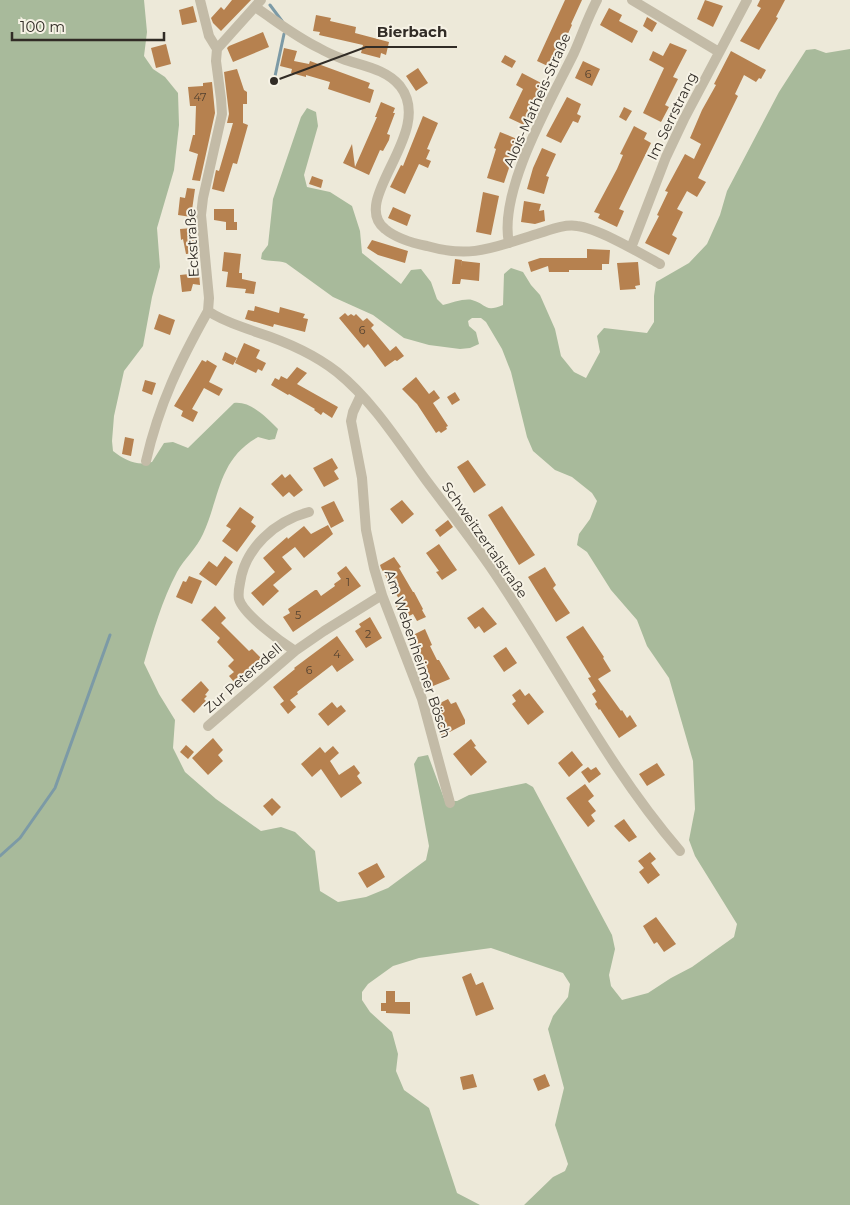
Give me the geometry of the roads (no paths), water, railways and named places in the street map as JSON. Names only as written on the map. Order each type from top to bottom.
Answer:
[{"type":"street","points":[[200,0],[209,36],[217,49],[258,4],[298,37],[342,59],[380,71],[401,87],[407,105],[408,128],[377,198],[375,211],[378,221],[384,229],[409,242],[437,249],[478,252],[562,227],[585,227],[631,248],[660,264]]},
{"type":"street","name":"Alois-Matheis-Straße","points":[[509,243],[507,234],[508,217],[521,164],[597,0]]},
{"type":"street","points":[[632,0],[719,52]]},
{"type":"street","name":"Im Serrstrang","points":[[631,248],[666,157],[747,0]]},
{"type":"street","name":"Eckstraße","points":[[146,461],[153,430],[170,384],[208,310],[209,298],[201,215],[222,114],[222,98],[216,61],[217,49]]},
{"type":"street","name":"Schweitzertalstraße","points":[[208,310],[231,324],[281,342],[317,359],[338,372],[379,415],[489,565],[629,786],[655,822],[680,851]]},
{"type":"street","name":"Am Webenheimer Bösch","points":[[361,395],[353,412],[351,422],[362,478],[366,530],[382,596],[422,699],[450,803]]},
{"type":"street","name":"Zur Petersdell","points":[[295,651],[277,639],[244,609],[239,599],[239,588],[241,574],[248,558],[258,543],[285,522],[309,512]]},
{"type":"street","name":"Zur Petersdell","points":[[208,726],[295,651],[382,596]]},
{"type":"waterway","points":[[270,5],[282,21]]},
{"type":"waterway","points":[[274,81],[284,34]]},
{"type":"waterway","points":[[0,856],[20,838],[55,788],[110,635]]},
{"type":"place","name":"Bierbach","points":[[274,81]]}]
